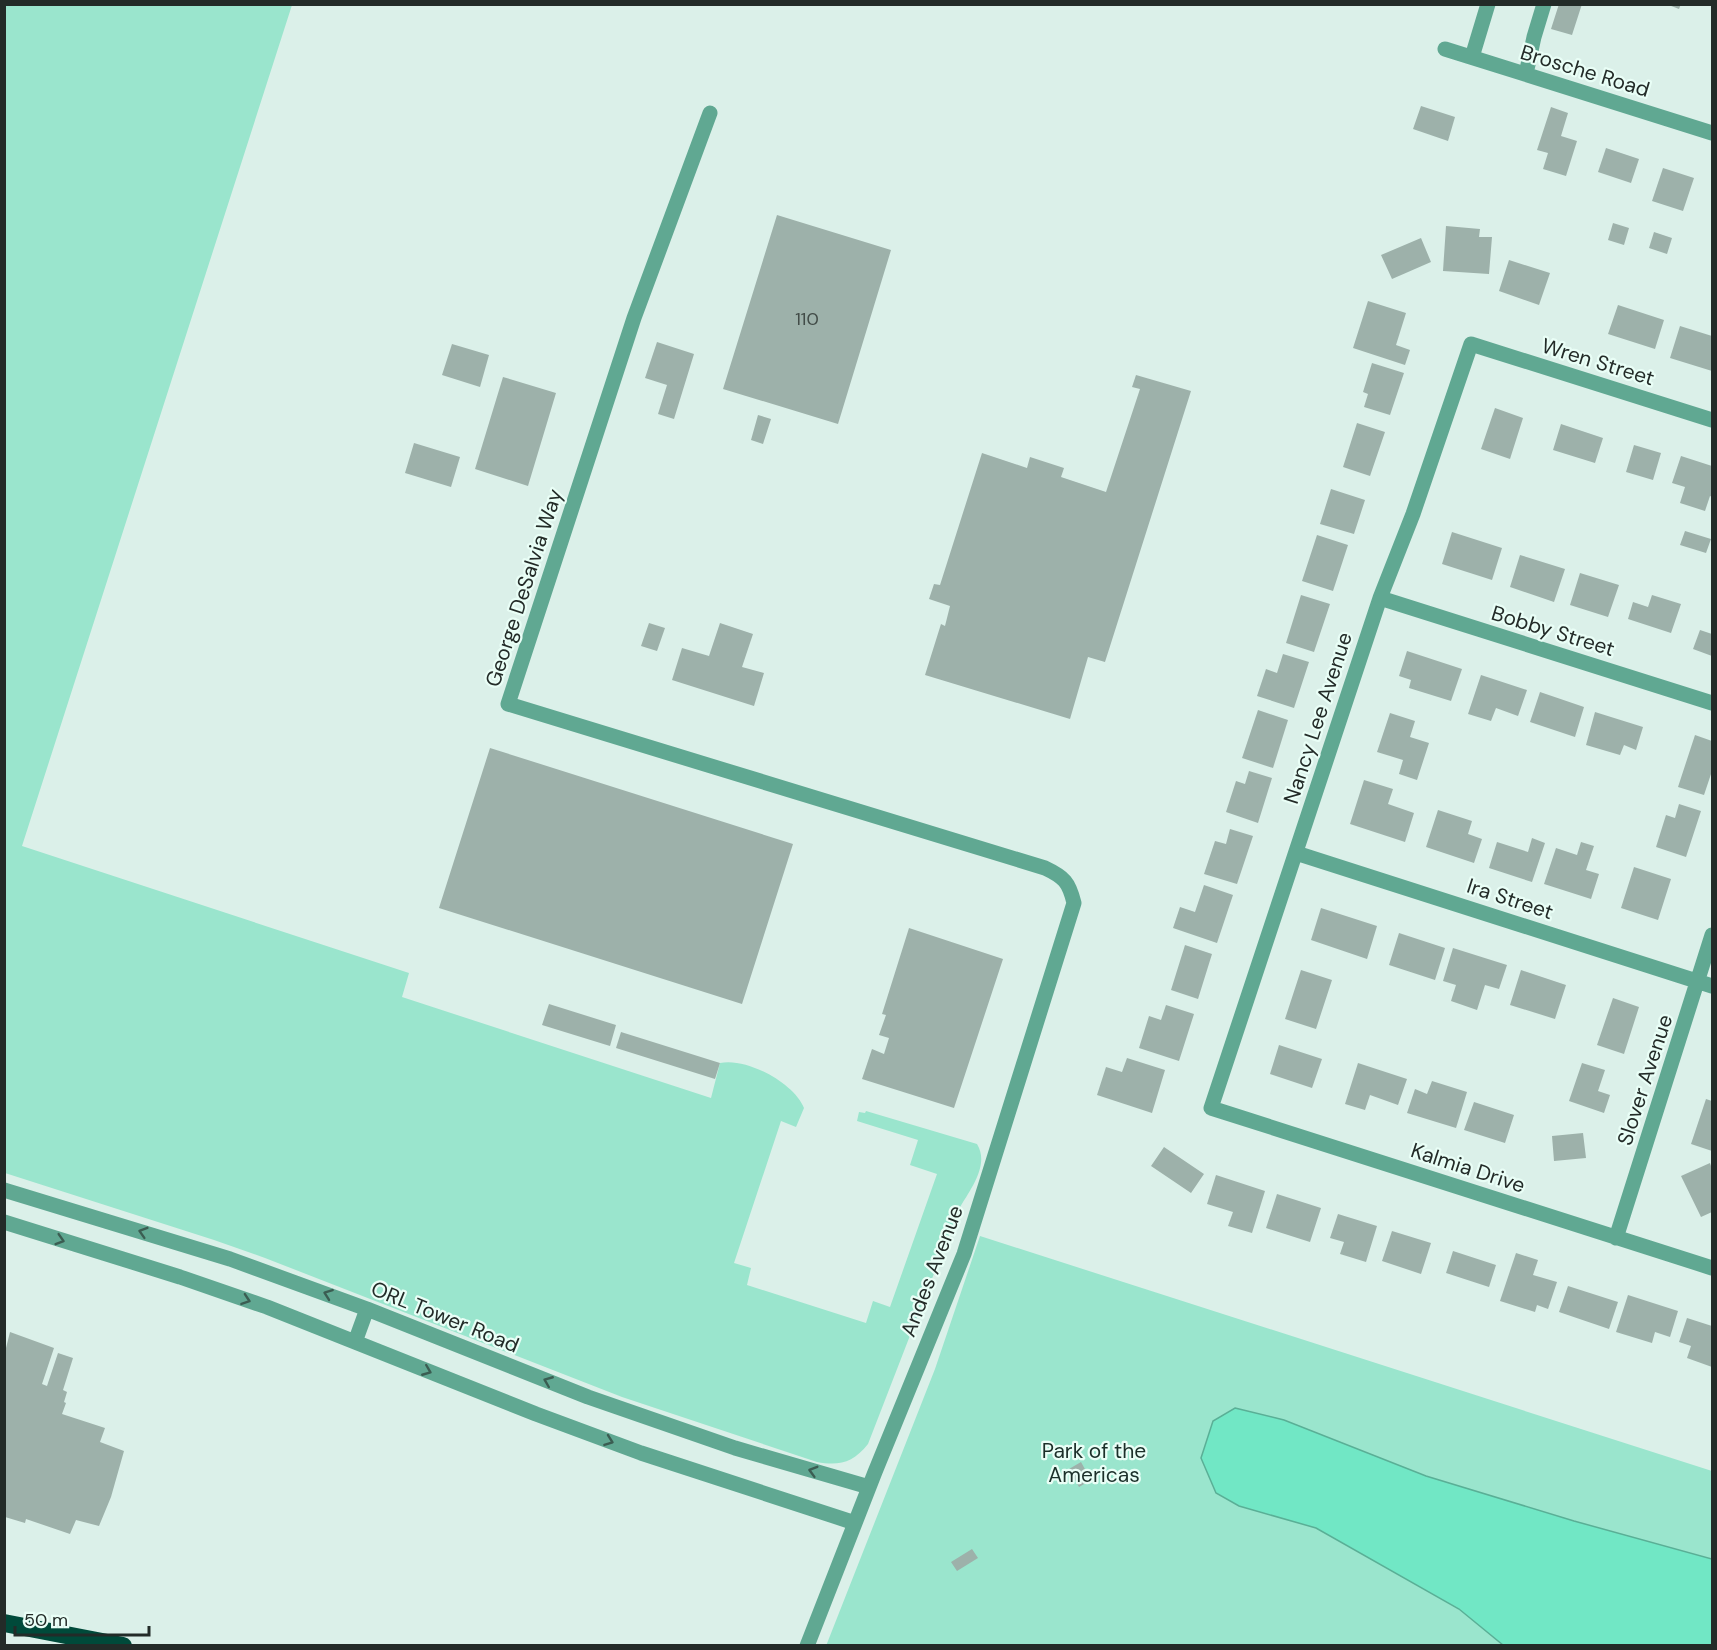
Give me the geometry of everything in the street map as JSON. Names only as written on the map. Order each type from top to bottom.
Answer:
[{"type":"highway","points":[[4,1623],[123,1646]]},
{"type":"street","points":[[1473,57],[1488,4]]},
{"type":"street","points":[[1526,74],[1544,4]]},
{"type":"street","name":"Brosche Road","points":[[1445,49],[1713,132]]},
{"type":"street","name":"George DeSalvia Way","points":[[710,113],[634,318],[508,704],[1045,868],[1061,876],[1071,888],[1074,903]]},
{"type":"street","name":"Wren Street","points":[[1472,344],[1713,420]]},
{"type":"street","name":"Nancy Lee Avenue","points":[[1211,1108],[1380,598],[1413,514],[1472,344]]},
{"type":"street","name":"Bobby Street","points":[[1380,598],[1713,703]]},
{"type":"street","name":"Ira Street","points":[[1296,853],[1705,984]]},
{"type":"street","name":"Andes Avenue","points":[[807,1646],[964,1254],[1074,903]]},
{"type":"street","name":"Slover Avenue","points":[[1616,1238],[1705,984],[1713,935]]},
{"type":"street","name":"Kalmia Drive","points":[[1211,1108],[1713,1268]]},
{"type":"street","name":"ORL Tower Road","points":[[4,1190],[230,1259],[367,1309],[598,1401],[735,1448],[869,1487]]},
{"type":"street","points":[[4,1222],[267,1307],[536,1414],[641,1453],[855,1523]]},
{"type":"street","points":[[355,1342],[367,1309]]},
{"type":"green space","points":[[4,5],[292,5],[22,846],[409,973],[402,997],[711,1098],[720,1063],[743,1064],[768,1074],[790,1090],[804,1108],[796,1127],[781,1121],[734,1263],[751,1268],[747,1285],[866,1323],[873,1301],[890,1307],[937,1174],[910,1165],[918,1140],[857,1121],[859,1112],[865,1113],[866,1111],[977,1144],[981,1160],[977,1177],[959,1209],[868,1444],[851,1459],[832,1464],[817,1462],[622,1397],[265,1258],[5,1173]]},
{"type":"green space","name":"Park of the Americas","points":[[980,1236],[1712,1471],[1712,1645],[826,1646],[935,1369]]},
{"type":"shaded area","points":[[1235,1408],[1284,1420],[1426,1476],[1574,1521],[1712,1559],[1712,1645],[1503,1645],[1459,1609],[1316,1528],[1239,1506],[1216,1493],[1201,1458],[1213,1421]]},
{"type":"building","points":[[1559,4],[1582,4],[1572,35],[1551,29]]},
{"type":"building","points":[[1666,4],[1681,4],[1679,9]]},
{"type":"building","points":[[1421,106],[1455,117],[1448,141],[1413,129]]},
{"type":"building","points":[[1551,107],[1568,113],[1561,136],[1577,141],[1566,176],[1543,169],[1548,153],[1537,150]]},
{"type":"building","points":[[1606,148],[1639,159],[1631,183],[1598,172]]},
{"type":"building","points":[[1663,168],[1694,178],[1683,211],[1652,201]]},
{"type":"building","points":[[777,215],[891,250],[838,424],[723,389]]},
{"type":"building","points":[[1613,223],[1629,228],[1624,245],[1608,240]]},
{"type":"building","points":[[1446,226],[1480,229],[1479,237],[1492,237],[1489,274],[1443,271]]},
{"type":"building","points":[[1654,232],[1672,238],[1667,254],[1649,248]]},
{"type":"building","points":[[1421,238],[1431,262],[1392,279],[1381,255]]},
{"type":"building","points":[[1509,260],[1550,273],[1539,305],[1499,291]]},
{"type":"building","points":[[1368,301],[1406,313],[1396,345],[1410,350],[1405,365],[1353,348]]},
{"type":"building","points":[[1618,305],[1664,320],[1655,349],[1608,334]]},
{"type":"building","points":[[1680,326],[1712,336],[1712,371],[1670,358]]},
{"type":"building","points":[[657,342],[694,354],[674,419],[658,414],[667,385],[645,378]]},
{"type":"building","points":[[452,344],[489,355],[480,387],[442,375]]},
{"type":"building","points":[[1372,363],[1404,373],[1390,415],[1364,407],[1368,394],[1363,392]]},
{"type":"building","points":[[1136,375],[1191,391],[1105,662],[1088,657],[1070,719],[925,675],[941,624],[945,626],[950,606],[929,599],[934,584],[940,585],[982,453],[1027,468],[1030,457],[1064,468],[1061,477],[1106,492],[1140,389],[1132,387]]},
{"type":"building","points":[[503,377],[556,393],[528,486],[475,469]]},
{"type":"building","points":[[1495,408],[1523,418],[1510,459],[1481,449]]},
{"type":"building","points":[[758,415],[771,419],[763,444],[751,440]]},
{"type":"building","points":[[1357,423],[1385,432],[1370,476],[1343,467]]},
{"type":"building","points":[[1561,424],[1603,438],[1595,463],[1553,450]]},
{"type":"building","points":[[414,443],[460,457],[451,487],[405,473]]},
{"type":"building","points":[[1634,445],[1661,453],[1653,480],[1626,472]]},
{"type":"building","points":[[1681,456],[1712,466],[1712,497],[1710,496],[1705,511],[1680,503],[1685,487],[1672,483]]},
{"type":"building","points":[[1331,489],[1365,500],[1354,534],[1320,524]]},
{"type":"building","points":[[1685,531],[1711,539],[1706,553],[1680,545]]},
{"type":"building","points":[[1452,532],[1502,548],[1492,580],[1442,564]]},
{"type":"building","points":[[1317,535],[1348,545],[1333,591],[1302,581]]},
{"type":"building","points":[[1520,555],[1565,569],[1554,602],[1510,587]]},
{"type":"building","points":[[1580,573],[1619,585],[1608,617],[1570,605]]},
{"type":"building","points":[[1301,595],[1330,604],[1314,652],[1286,643]]},
{"type":"building","points":[[1652,595],[1681,604],[1671,633],[1628,619],[1633,602],[1648,607]]},
{"type":"building","points":[[649,623],[665,628],[657,651],[641,646]]},
{"type":"building","points":[[720,623],[753,634],[742,667],[764,673],[754,706],[672,680],[682,648],[709,656]]},
{"type":"building","points":[[1700,630],[1712,634],[1712,656],[1693,649]]},
{"type":"building","points":[[1407,651],[1462,669],[1451,701],[1409,688],[1411,680],[1399,676]]},
{"type":"building","points":[[1283,654],[1309,662],[1294,708],[1257,696],[1266,669],[1277,673]]},
{"type":"building","points":[[1481,675],[1527,690],[1518,716],[1496,708],[1491,721],[1468,714]]},
{"type":"building","points":[[1540,692],[1584,707],[1575,737],[1530,722]]},
{"type":"building","points":[[1258,710],[1288,720],[1273,768],[1242,758]]},
{"type":"building","points":[[1595,712],[1643,727],[1636,750],[1624,745],[1620,755],[1586,745]]},
{"type":"building","points":[[1390,713],[1415,721],[1410,737],[1429,743],[1417,780],[1399,774],[1403,760],[1377,752]]},
{"type":"building","points":[[1695,735],[1712,741],[1712,771],[1704,795],[1678,787]]},
{"type":"building","points":[[490,748],[793,844],[742,1004],[439,908]]},
{"type":"building","points":[[1249,771],[1272,778],[1258,823],[1226,812],[1236,781],[1245,784]]},
{"type":"building","points":[[1364,780],[1393,789],[1388,804],[1414,813],[1405,842],[1350,824]]},
{"type":"building","points":[[1679,804],[1701,811],[1686,857],[1656,847],[1666,815],[1675,818]]},
{"type":"building","points":[[1438,810],[1472,821],[1468,834],[1482,839],[1474,863],[1426,847]]},
{"type":"building","points":[[1230,829],[1253,836],[1237,884],[1204,874],[1215,841],[1226,844]]},
{"type":"building","points":[[1532,838],[1545,843],[1532,882],[1489,868],[1497,842],[1528,852]]},
{"type":"building","points":[[1581,842],[1594,846],[1586,870],[1599,874],[1591,899],[1544,884],[1556,848],[1577,855]]},
{"type":"building","points":[[1634,867],[1671,879],[1658,920],[1621,908]]},
{"type":"building","points":[[1204,885],[1233,895],[1217,943],[1173,928],[1180,907],[1195,912]]},
{"type":"building","points":[[1321,908],[1377,926],[1367,959],[1311,940]]},
{"type":"building","points":[[909,928],[1003,959],[954,1108],[862,1079],[872,1049],[884,1054],[889,1038],[879,1035],[886,1015],[882,1014]]},
{"type":"building","points":[[1399,933],[1445,948],[1435,980],[1389,965]]},
{"type":"building","points":[[1185,945],[1212,954],[1198,999],[1171,990]]},
{"type":"building","points":[[1453,948],[1507,965],[1499,989],[1485,985],[1477,1010],[1451,1001],[1456,985],[1443,981]]},
{"type":"building","points":[[1301,970],[1332,980],[1316,1029],[1285,1019]]},
{"type":"building","points":[[1521,970],[1566,985],[1555,1019],[1510,1005]]},
{"type":"building","points":[[1613,998],[1639,1007],[1624,1054],[1597,1045]]},
{"type":"building","points":[[549,1004],[616,1025],[610,1046],[542,1025]]},
{"type":"building","points":[[1166,1005],[1194,1014],[1179,1061],[1139,1048],[1149,1016],[1161,1020]]},
{"type":"building","points":[[621,1032],[720,1063],[715,1079],[616,1048]]},
{"type":"building","points":[[1279,1045],[1322,1059],[1312,1088],[1270,1074]]},
{"type":"building","points":[[1127,1058],[1165,1070],[1152,1113],[1097,1095],[1106,1067],[1122,1072]]},
{"type":"building","points":[[1358,1063],[1407,1079],[1398,1105],[1370,1095],[1365,1110],[1345,1104]]},
{"type":"building","points":[[1582,1063],[1605,1070],[1598,1091],[1610,1095],[1604,1113],[1569,1101]]},
{"type":"building","points":[[1432,1081],[1467,1092],[1456,1128],[1407,1113],[1415,1089],[1427,1094]]},
{"type":"building","points":[[1706,1099],[1712,1101],[1712,1151],[1691,1144]]},
{"type":"building","points":[[1474,1102],[1514,1115],[1505,1143],[1464,1130]]},
{"type":"building","points":[[1583,1133],[1586,1158],[1554,1161],[1552,1136]]},
{"type":"building","points":[[1164,1147],[1204,1174],[1191,1193],[1151,1166]]},
{"type":"building","points":[[1710,1163],[1712,1212],[1701,1217],[1681,1176]]},
{"type":"building","points":[[1216,1175],[1265,1191],[1252,1233],[1228,1226],[1233,1212],[1207,1204]]},
{"type":"building","points":[[1277,1194],[1321,1208],[1310,1242],[1266,1228]]},
{"type":"building","points":[[1338,1214],[1377,1226],[1366,1262],[1340,1254],[1344,1242],[1330,1238]]},
{"type":"building","points":[[1392,1231],[1431,1243],[1421,1274],[1382,1261]]},
{"type":"building","points":[[1453,1251],[1496,1265],[1489,1287],[1446,1273]]},
{"type":"building","points":[[1516,1253],[1538,1260],[1533,1275],[1557,1282],[1548,1309],[1537,1305],[1535,1312],[1500,1301]]},
{"type":"building","points":[[1568,1286],[1618,1302],[1609,1329],[1559,1312]]},
{"type":"building","points":[[1628,1295],[1678,1311],[1670,1337],[1655,1332],[1652,1343],[1616,1332]]},
{"type":"building","points":[[1687,1318],[1712,1326],[1712,1367],[1687,1358],[1691,1346],[1679,1342]]},
{"type":"building","points":[[10,1332],[54,1348],[42,1384],[47,1386],[58,1353],[73,1358],[63,1390],[67,1392],[62,1414],[105,1428],[100,1442],[124,1451],[111,1497],[99,1526],[76,1520],[70,1534],[26,1519],[25,1523],[5,1517],[5,1352]]},
{"type":"building","points":[[1081,1462],[1091,1480],[1079,1487],[1069,1469]]},
{"type":"building","points":[[972,1549],[978,1558],[957,1571],[951,1562]]}]
